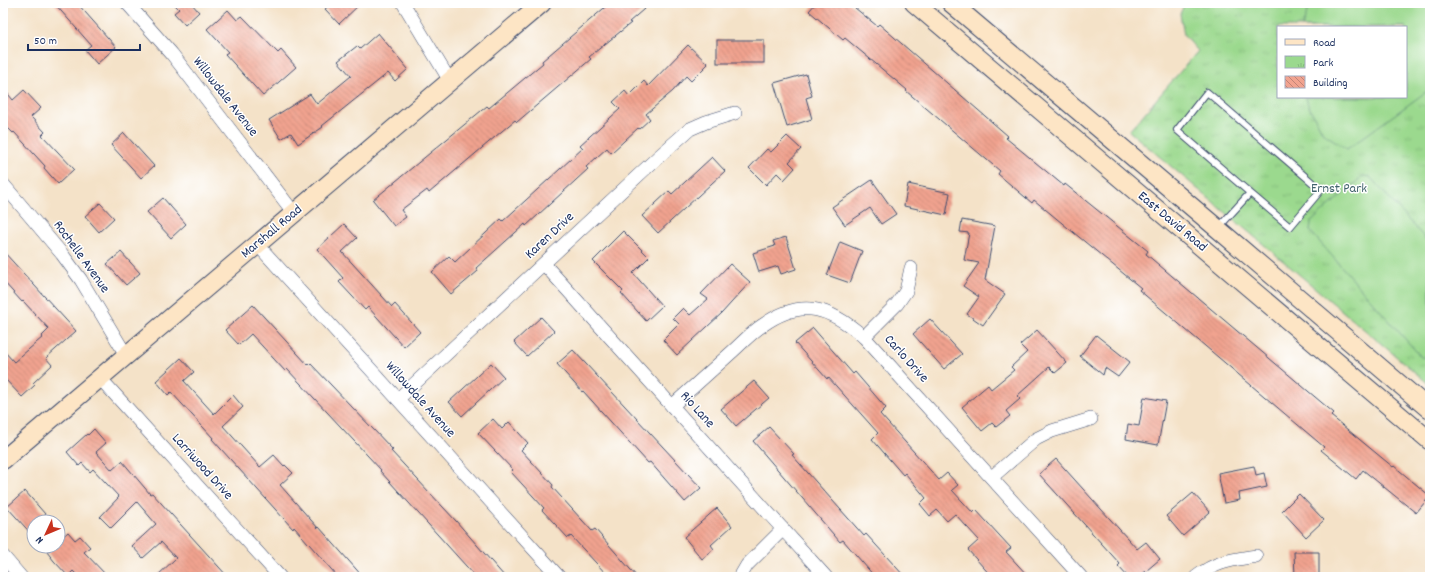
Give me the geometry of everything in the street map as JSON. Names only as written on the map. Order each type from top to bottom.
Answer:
[{"type":"street","name":"Willowdale Avenue","points":[[127,3],[172,54],[294,213]]},
{"type":"street","points":[[403,3],[450,82]]},
{"type":"street","name":"Marshall Road","points":[[3,460],[542,3]]},
{"type":"street","name":"East David Road","points":[[914,3],[1430,441]]},
{"type":"street","name":"East David Road","points":[[951,3],[1430,410]]},
{"type":"street","name":"Karen Drive","points":[[398,399],[690,129],[706,122],[735,113]]},
{"type":"street","name":"Rochelle Avenue","points":[[3,184],[58,249],[81,280],[126,355]]},
{"type":"street","points":[[1202,248],[1218,229]]},
{"type":"street","name":"Willowdale Avenue","points":[[257,244],[559,577]]},
{"type":"street","name":"Rio Lane","points":[[544,264],[826,577]]},
{"type":"street","points":[[864,337],[897,304],[906,291],[911,268]]},
{"type":"street","name":"Carlo Drive","points":[[672,406],[762,325],[780,314],[795,309],[812,309],[828,312],[847,322],[864,337],[1081,577]]},
{"type":"street","name":"Larriwood Drive","points":[[100,378],[280,577]]},
{"type":"street","points":[[992,478],[1036,439],[1052,431],[1091,419]]},
{"type":"street","points":[[740,577],[747,565],[783,529]]},
{"type":"street","points":[[3,556],[21,577]]},
{"type":"street","points":[[1196,577],[1206,569],[1223,561],[1256,556]]},
{"type":"lane","points":[[1207,92],[1321,190],[1290,227],[1250,193],[1177,130],[1207,92]]},
{"type":"lane","points":[[1218,229],[1250,193]]},
{"type":"green space","name":"Ernst Park","points":[[1185,3],[1430,3],[1430,385],[1129,131],[1198,51],[1184,35],[1180,14]]},
{"type":"green space","points":[[1310,3],[1430,3],[1430,89],[1347,149],[1323,133],[1308,105],[1306,98],[1407,98],[1407,26],[1302,26]]},
{"type":"green space","points":[[1363,176],[1370,177],[1430,244],[1430,351],[1422,358],[1310,231],[1311,222]]},
{"type":"building","points":[[54,3],[77,3],[116,47],[97,64],[85,50],[91,45]]},
{"type":"building","points":[[173,3],[191,3],[199,12],[185,25],[174,13],[179,9]]},
{"type":"building","points":[[332,3],[361,3],[339,24],[325,9]]},
{"type":"building","points":[[610,3],[651,3],[629,22],[631,23],[589,57],[591,59],[517,122],[515,120],[429,193],[427,190],[401,210],[406,217],[394,226],[373,200],[487,106],[489,108],[543,63],[542,61]]},
{"type":"building","points":[[816,3],[849,3],[877,26],[879,24],[1008,136],[1006,138],[1064,186],[1065,184],[1148,251],[1146,254],[1334,413],[1331,416],[1430,496],[1416,513],[1363,470],[1356,479],[1321,450],[1324,447],[1139,290],[1141,288],[1034,200],[1032,203],[998,174],[1000,171],[906,91],[907,90],[845,38],[843,40],[809,11]]},
{"type":"building","points":[[228,10],[237,20],[242,16],[278,53],[281,50],[296,67],[263,96],[225,54],[228,52],[207,29]]},
{"type":"building","points":[[378,33],[408,69],[395,81],[388,73],[322,126],[323,127],[298,144],[291,133],[281,139],[269,120],[310,94],[317,104],[351,76],[338,61],[357,46],[360,49]]},
{"type":"building","points":[[717,40],[764,40],[764,63],[717,63]]},
{"type":"building","points":[[688,45],[708,64],[691,81],[686,76],[673,91],[646,114],[650,119],[611,153],[607,148],[586,167],[588,169],[526,226],[525,224],[476,268],[478,271],[451,294],[432,272],[449,256],[455,262],[501,219],[503,221],[583,148],[580,145],[620,109],[613,102],[625,91],[629,96],[644,81],[648,86]]},
{"type":"building","points":[[806,74],[812,96],[806,98],[812,119],[787,127],[774,83]]},
{"type":"building","points":[[3,88],[13,100],[24,90],[41,108],[31,117],[45,132],[42,135],[74,169],[58,184],[44,168],[45,166],[14,132],[13,133],[3,123]]},
{"type":"building","points":[[124,133],[154,166],[141,178],[111,145]]},
{"type":"building","points":[[787,136],[801,149],[789,162],[795,168],[784,180],[777,173],[766,185],[749,168],[767,149],[771,152]]},
{"type":"building","points":[[712,157],[725,171],[658,233],[642,216],[669,191],[672,194]]},
{"type":"building","points":[[872,180],[896,214],[881,224],[870,208],[845,225],[832,207]]},
{"type":"building","points":[[908,184],[950,193],[946,215],[904,206]]},
{"type":"building","points":[[163,198],[186,224],[171,238],[147,212]]},
{"type":"building","points":[[100,203],[114,218],[99,232],[85,216]]},
{"type":"building","points":[[962,220],[995,226],[985,280],[1005,294],[983,325],[967,314],[979,297],[963,286],[979,263],[964,260],[969,233],[960,232]]},
{"type":"building","points":[[344,224],[357,238],[342,252],[392,307],[395,304],[420,332],[404,347],[368,307],[365,310],[339,282],[343,278],[317,249]]},
{"type":"building","points":[[623,231],[649,257],[633,273],[662,306],[646,321],[621,293],[623,291],[593,261]]},
{"type":"building","points":[[786,237],[796,269],[781,274],[778,266],[759,272],[753,253],[775,246],[773,241]]},
{"type":"building","points":[[840,242],[862,251],[850,283],[827,275]]},
{"type":"building","points":[[3,251],[76,331],[46,358],[52,365],[33,383],[35,385],[22,397],[3,377],[3,350],[14,362],[43,337],[42,336],[49,329],[3,281]]},
{"type":"building","points":[[121,252],[140,273],[126,285],[107,264]]},
{"type":"building","points":[[730,264],[750,282],[722,313],[677,355],[663,340],[679,324],[673,318],[683,308],[690,315],[708,299],[701,294]]},
{"type":"building","points":[[253,305],[308,365],[310,363],[393,450],[391,451],[456,521],[505,577],[476,577],[380,471],[381,470],[287,369],[285,371],[251,334],[239,345],[225,330]]},
{"type":"building","points":[[541,317],[554,331],[527,356],[514,342]]},
{"type":"building","points":[[930,319],[962,354],[944,369],[913,334]]},
{"type":"building","points":[[813,328],[853,374],[855,372],[886,408],[880,414],[939,480],[947,473],[958,485],[952,490],[973,513],[976,510],[1011,548],[1006,552],[1029,577],[992,577],[968,550],[979,540],[955,514],[947,521],[937,510],[930,516],[920,504],[926,498],[905,473],[903,475],[872,439],[878,433],[828,377],[827,379],[795,343]]},
{"type":"building","points":[[1037,330],[1067,363],[1055,373],[1049,367],[1017,396],[1020,399],[1006,411],[1010,416],[996,427],[992,423],[982,431],[962,407],[988,385],[991,389],[1014,370],[1011,367],[1027,352],[1020,345]]},
{"type":"building","points":[[1096,335],[1130,362],[1118,377],[1105,368],[1103,375],[1080,356]]},
{"type":"building","points":[[573,350],[701,488],[685,502],[650,462],[648,463],[557,364]]},
{"type":"building","points":[[181,358],[194,372],[184,381],[214,414],[233,395],[243,407],[223,426],[260,467],[274,455],[293,473],[280,485],[363,577],[338,577],[294,527],[293,529],[171,392],[168,395],[156,381]]},
{"type":"building","points":[[491,363],[504,377],[462,416],[449,402]]},
{"type":"building","points":[[754,381],[769,398],[736,426],[721,409]]},
{"type":"building","points":[[1144,397],[1166,401],[1158,445],[1126,439],[1128,424],[1139,426]]},
{"type":"building","points":[[493,419],[502,429],[509,422],[528,443],[521,450],[592,531],[595,529],[637,577],[609,577],[571,536],[568,538],[542,510],[544,508],[511,472],[513,470],[478,433]]},
{"type":"building","points":[[769,427],[864,536],[866,534],[905,577],[875,577],[843,540],[840,542],[753,441]]},
{"type":"building","points":[[94,429],[106,443],[96,452],[112,470],[122,461],[150,494],[152,493],[228,577],[156,577],[176,558],[161,542],[143,558],[132,546],[156,524],[137,502],[111,528],[100,517],[119,497],[93,469],[90,472],[82,463],[79,466],[67,452]]},
{"type":"building","points":[[1056,459],[1137,549],[1146,542],[1160,559],[1139,577],[1128,577],[1118,566],[1120,564],[1039,474]]},
{"type":"building","points":[[1254,466],[1256,475],[1264,473],[1267,487],[1239,493],[1240,500],[1224,503],[1218,473]]},
{"type":"building","points":[[25,491],[45,514],[26,514],[26,528],[7,507]]},
{"type":"building","points":[[1193,493],[1210,512],[1183,536],[1166,516]]},
{"type":"building","points":[[1299,494],[1324,520],[1306,537],[1282,511]]},
{"type":"building","points":[[717,508],[732,526],[711,545],[714,549],[702,559],[684,537]]},
{"type":"building","points":[[68,532],[75,540],[80,536],[90,547],[84,552],[108,577],[79,577],[73,571],[68,576],[49,554],[66,554],[66,534]]},
{"type":"building","points":[[1294,552],[1319,552],[1319,577],[1295,577]]}]
